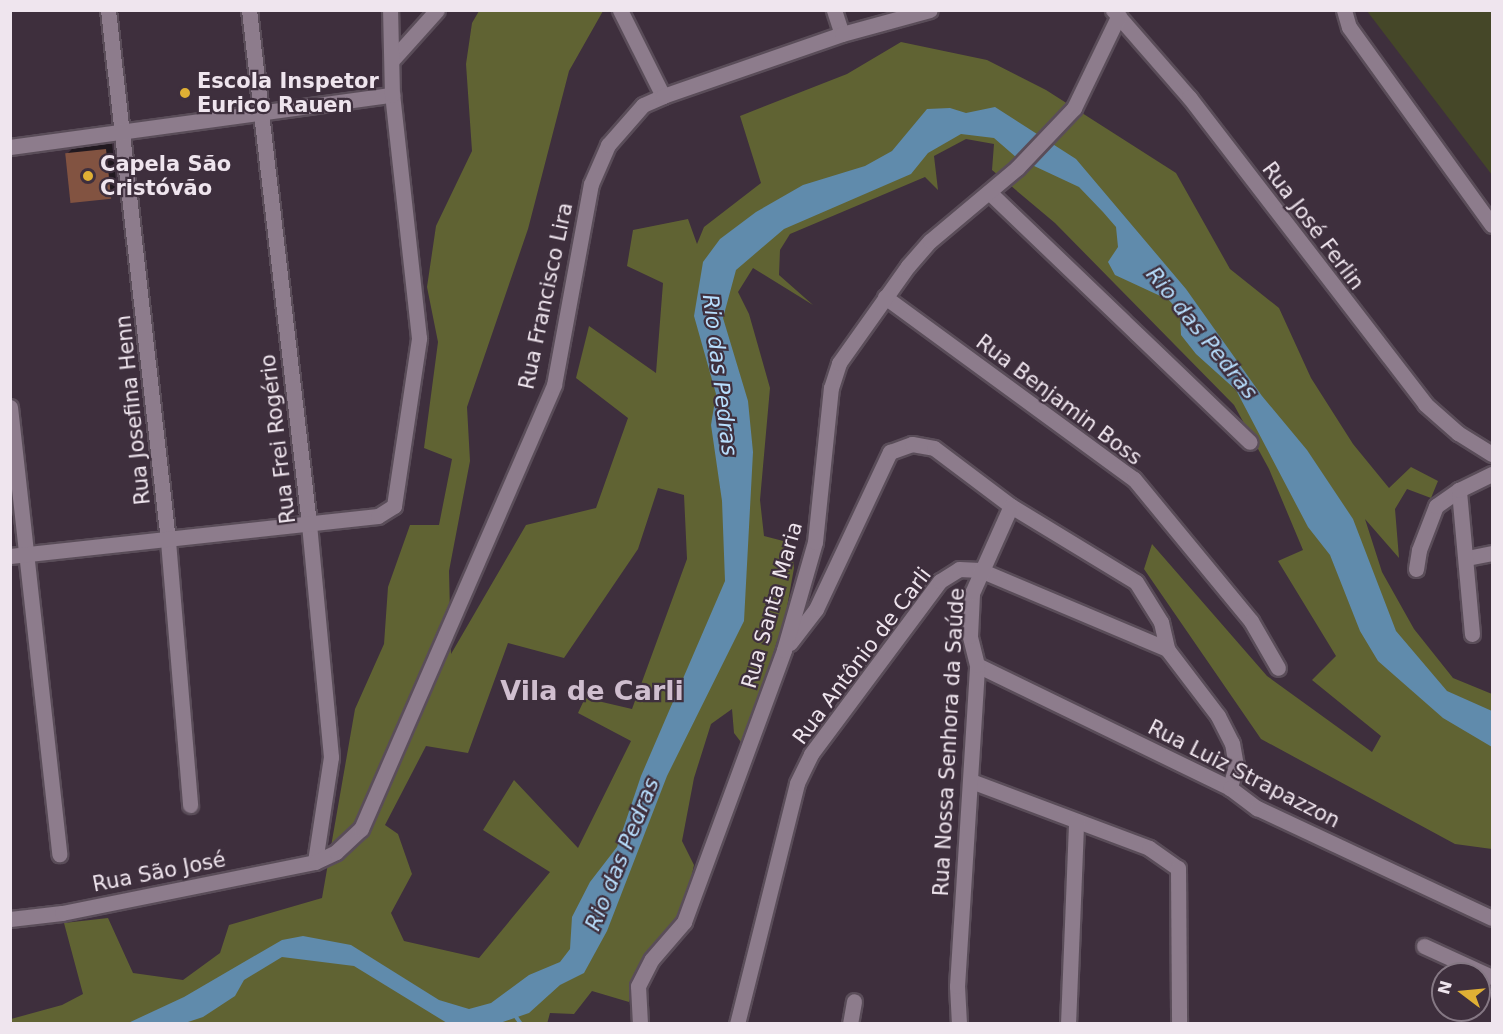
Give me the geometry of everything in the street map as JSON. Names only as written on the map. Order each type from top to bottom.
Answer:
[{"type":"street","name":"Rua Josefina Henn","points":[[108,10],[168,541],[190,805]]},
{"type":"street","name":"Rua Frei Rogério","points":[[249,10],[309,524],[332,757],[315,862]]},
{"type":"street","points":[[10,556],[168,541],[378,516],[394,506],[419,338],[392,95],[394,58],[390,10]]},
{"type":"street","points":[[394,58],[437,10]]},
{"type":"street","points":[[620,10],[663,96]]},
{"type":"street","points":[[834,10],[842,34]]},
{"type":"street","name":"Rua Francisco Lira","points":[[315,862],[336,852],[361,829],[554,385],[591,184],[608,145],[643,105],[663,96],[842,34],[930,10]]},
{"type":"street","points":[[1335,10],[1492,225]]},
{"type":"street","points":[[1344,10],[1349,27]]},
{"type":"street","name":"Rua Santa Maria","points":[[640,1023],[638,986],[652,959],[684,922],[784,651],[815,542],[824,486],[831,388],[839,363],[885,297],[930,241],[1017,168],[1074,108],[1116,13]]},
{"type":"street","name":"Rua José Ferlin","points":[[1116,13],[1189,97],[1425,404],[1458,433],[1492,454]]},
{"type":"street","points":[[10,147],[123,134],[392,95]]},
{"type":"street","points":[[989,192],[1250,442]]},
{"type":"street","name":"Rua Benjamin Boss","points":[[885,297],[1134,479],[1251,621],[1278,668]]},
{"type":"street","points":[[10,407],[29,554],[59,854]]},
{"type":"street","points":[[784,651],[816,609],[890,452],[912,444],[934,448],[1011,506],[1136,582],[1161,622],[1167,649],[1218,716],[1232,742],[1236,765],[1230,788]]},
{"type":"street","points":[[1416,569],[1419,550],[1436,506],[1458,490],[1492,474]]},
{"type":"street","points":[[1458,490],[1467,558],[1472,634]]},
{"type":"street","name":"Rua Nossa Senhora da Saúde","points":[[959,1023],[957,986],[977,665],[970,636],[972,593],[980,570],[1011,506]]},
{"type":"street","points":[[1467,558],[1492,554]]},
{"type":"street","name":"Rua Antônio de Carli","points":[[737,1023],[797,783],[811,754],[940,581],[959,569],[980,570]]},
{"type":"street","points":[[980,570],[1167,649]]},
{"type":"street","name":"Rua Luiz Strapazzon","points":[[977,665],[1230,788],[1257,808],[1492,918]]},
{"type":"street","points":[[971,781],[1149,848],[1178,868],[1179,1023]]},
{"type":"street","points":[[1068,1023],[1076,821]]},
{"type":"street","name":"Rua São José","points":[[10,919],[62,913],[315,862]]},
{"type":"street","points":[[1424,946],[1492,977]]},
{"type":"street","points":[[850,1023],[854,1001]]},
{"type":"green space","points":[[479,11],[603,11],[569,71],[528,229],[467,407],[470,461],[449,571],[451,654],[526,525],[596,508],[628,418],[576,378],[589,326],[656,373],[663,283],[627,266],[633,230],[688,219],[697,244],[704,227],[761,183],[740,116],[847,74],[901,42],[987,60],[1046,90],[1176,173],[1230,269],[1279,308],[1311,378],[1353,444],[1389,488],[1411,467],[1438,481],[1431,498],[1407,489],[1395,509],[1399,558],[1365,519],[1382,572],[1414,629],[1453,678],[1492,694],[1492,849],[1455,844],[1261,739],[1144,569],[1152,544],[1267,676],[1372,752],[1381,736],[1312,680],[1336,656],[1278,561],[1303,550],[1269,469],[1234,405],[1055,223],[992,170],[994,144],[966,139],[934,156],[938,190],[925,177],[790,234],[780,250],[779,275],[813,305],[753,268],[738,292],[749,314],[770,388],[760,500],[764,536],[791,543],[794,568],[786,613],[744,746],[734,733],[732,709],[711,724],[694,778],[682,841],[694,865],[684,911],[641,960],[629,1002],[592,991],[574,1014],[550,1013],[547,1024],[11,1024],[11,1019],[62,1005],[83,994],[64,923],[108,918],[133,973],[183,980],[220,953],[229,925],[322,898],[355,709],[384,644],[388,587],[410,525],[439,525],[452,459],[424,448],[438,342],[427,287],[436,226],[472,151],[466,64],[472,23]],"holes":[[[658,488],[684,495],[687,559],[632,709],[585,698],[578,713],[631,741],[578,848],[514,780],[483,830],[550,872],[479,958],[404,941],[391,913],[412,874],[398,834],[385,825],[426,746],[468,753],[508,643],[564,658],[638,549]]]},
{"type":"green space","points":[[1367,11],[1492,11],[1492,175]]},
{"type":"water","name":"Rio das Pedras","points":[[995,107],[1076,159],[1186,289],[1262,396],[1307,450],[1353,519],[1396,631],[1447,691],[1492,711],[1492,747],[1443,718],[1378,661],[1360,631],[1330,555],[1308,527],[1236,390],[1196,354],[1181,335],[1180,313],[1169,300],[1115,275],[1108,262],[1118,247],[1116,227],[1079,187],[1017,158],[994,138],[961,134],[928,153],[911,174],[784,229],[736,270],[723,318],[748,401],[753,452],[744,621],[667,776],[607,931],[584,973],[560,985],[529,1013],[500,1023],[447,1023],[354,966],[282,957],[244,980],[235,996],[203,1017],[185,1023],[126,1024],[184,997],[282,940],[303,936],[351,945],[439,1000],[469,1009],[491,1003],[529,975],[560,962],[570,949],[572,917],[590,882],[617,847],[641,776],[725,581],[722,501],[711,425],[716,394],[694,316],[703,262],[720,239],[756,212],[803,185],[865,166],[892,151],[927,109],[950,108],[966,113]]},
{"type":"building","name":"Capela São Cristóvão","points":[[106,149],[111,199],[70,203],[65,153]]},
{"type":"waterway","points":[[514,1014],[521,1024]]},
{"type":"place","name":"Escola Inspetor Eurico Rauen","points":[[185,93]]},
{"type":"place","name":"Capela São Cristóvão","points":[[88,176]]},
{"type":"district","name":"Vila de Carli","points":[[592,691]]}]
